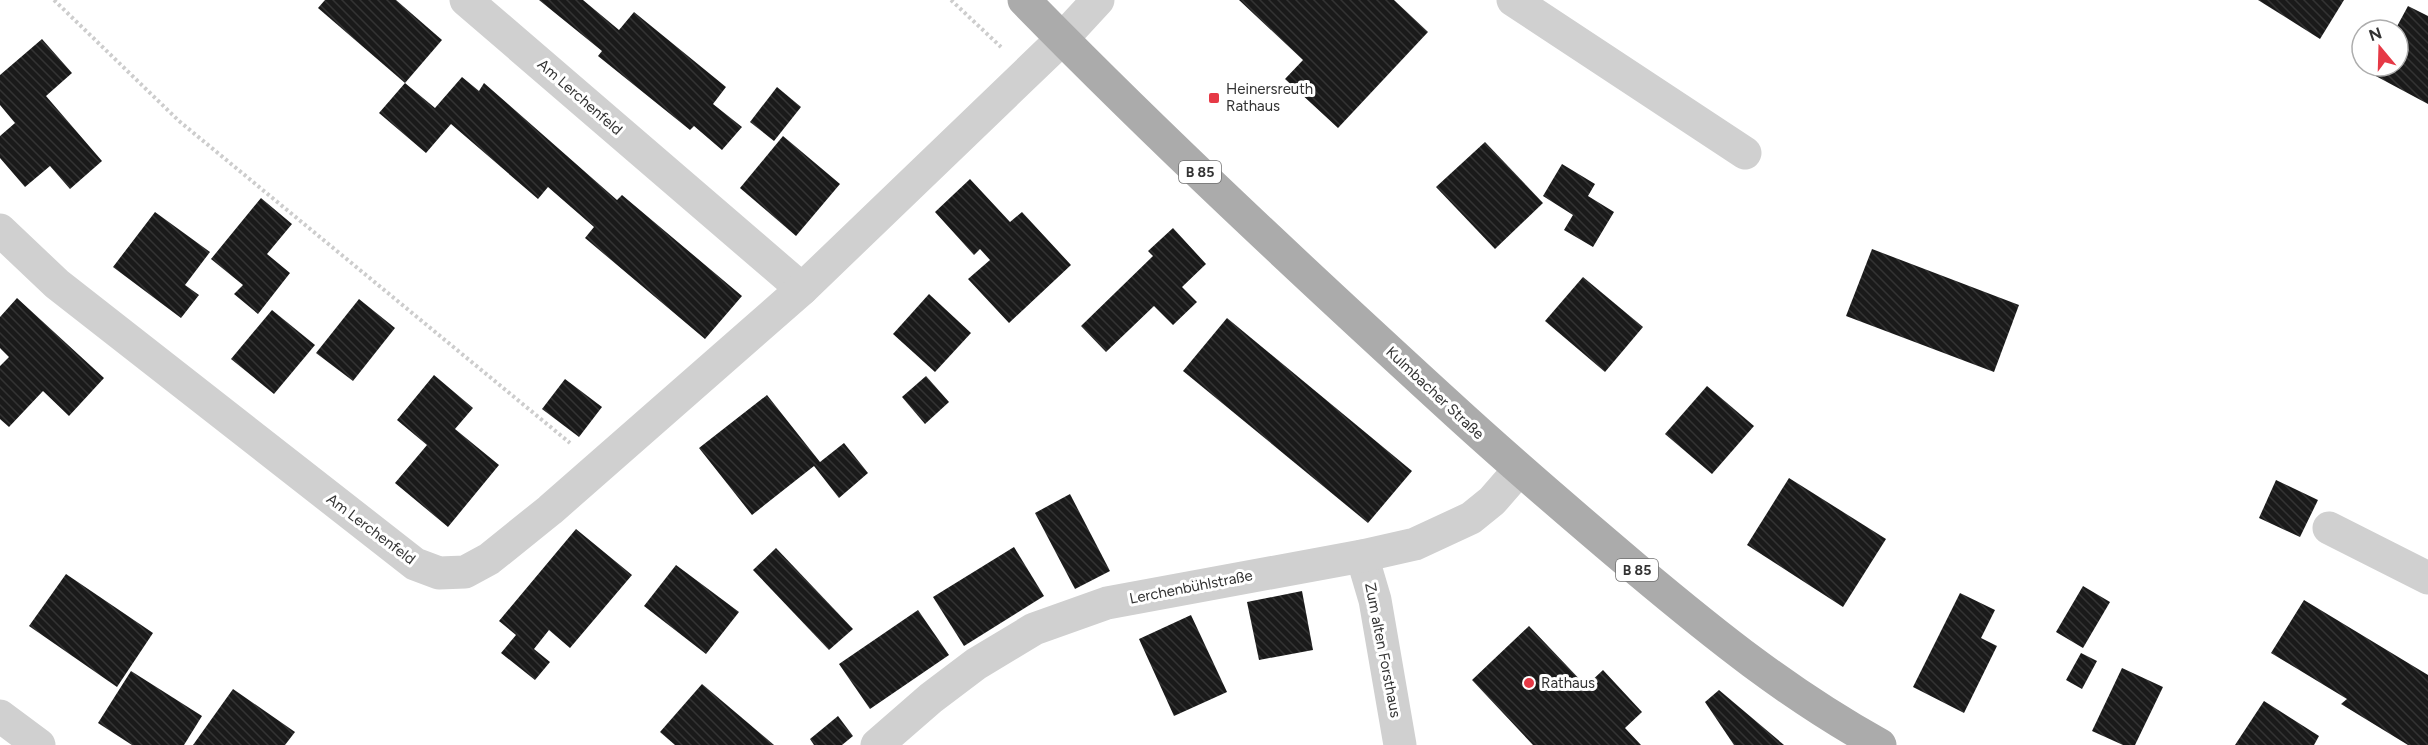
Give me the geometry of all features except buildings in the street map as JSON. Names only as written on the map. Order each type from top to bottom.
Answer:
[{"type":"main road","name":"Kulmbacher Straße","points":[[1024,0],[1338,304],[1519,470],[1757,669],[1835,720],[1880,745]]},
{"type":"street","name":"Am Lerchenfeld","points":[[466,0],[802,288]]},
{"type":"street","name":"Am Lerchenfeld","points":[[0,230],[57,284],[415,564],[439,573],[465,572],[489,559],[600,467],[802,288],[1062,39],[1098,0]]},
{"type":"street","points":[[1513,0],[1745,153]]},
{"type":"street","name":"Lerchenbühlstraße","points":[[877,745],[931,698],[976,664],[1034,629],[1107,603],[1362,556],[1415,544],[1471,518],[1492,501],[1519,470]]},
{"type":"street","points":[[2329,528],[2428,578]]},
{"type":"street","name":"Zum alten Forsthaus","points":[[1362,556],[1375,600],[1401,745]]},
{"type":"street","points":[[0,716],[39,745]]},
{"type":"path","points":[[54,0],[179,121],[600,467]]},
{"type":"path","points":[[951,0],[1026,71]]},
{"type":"place","name":"Heinersreuth Rathaus","points":[[1214,98]]},
{"type":"place","name":"Rathaus","points":[[1529,683]]}]
